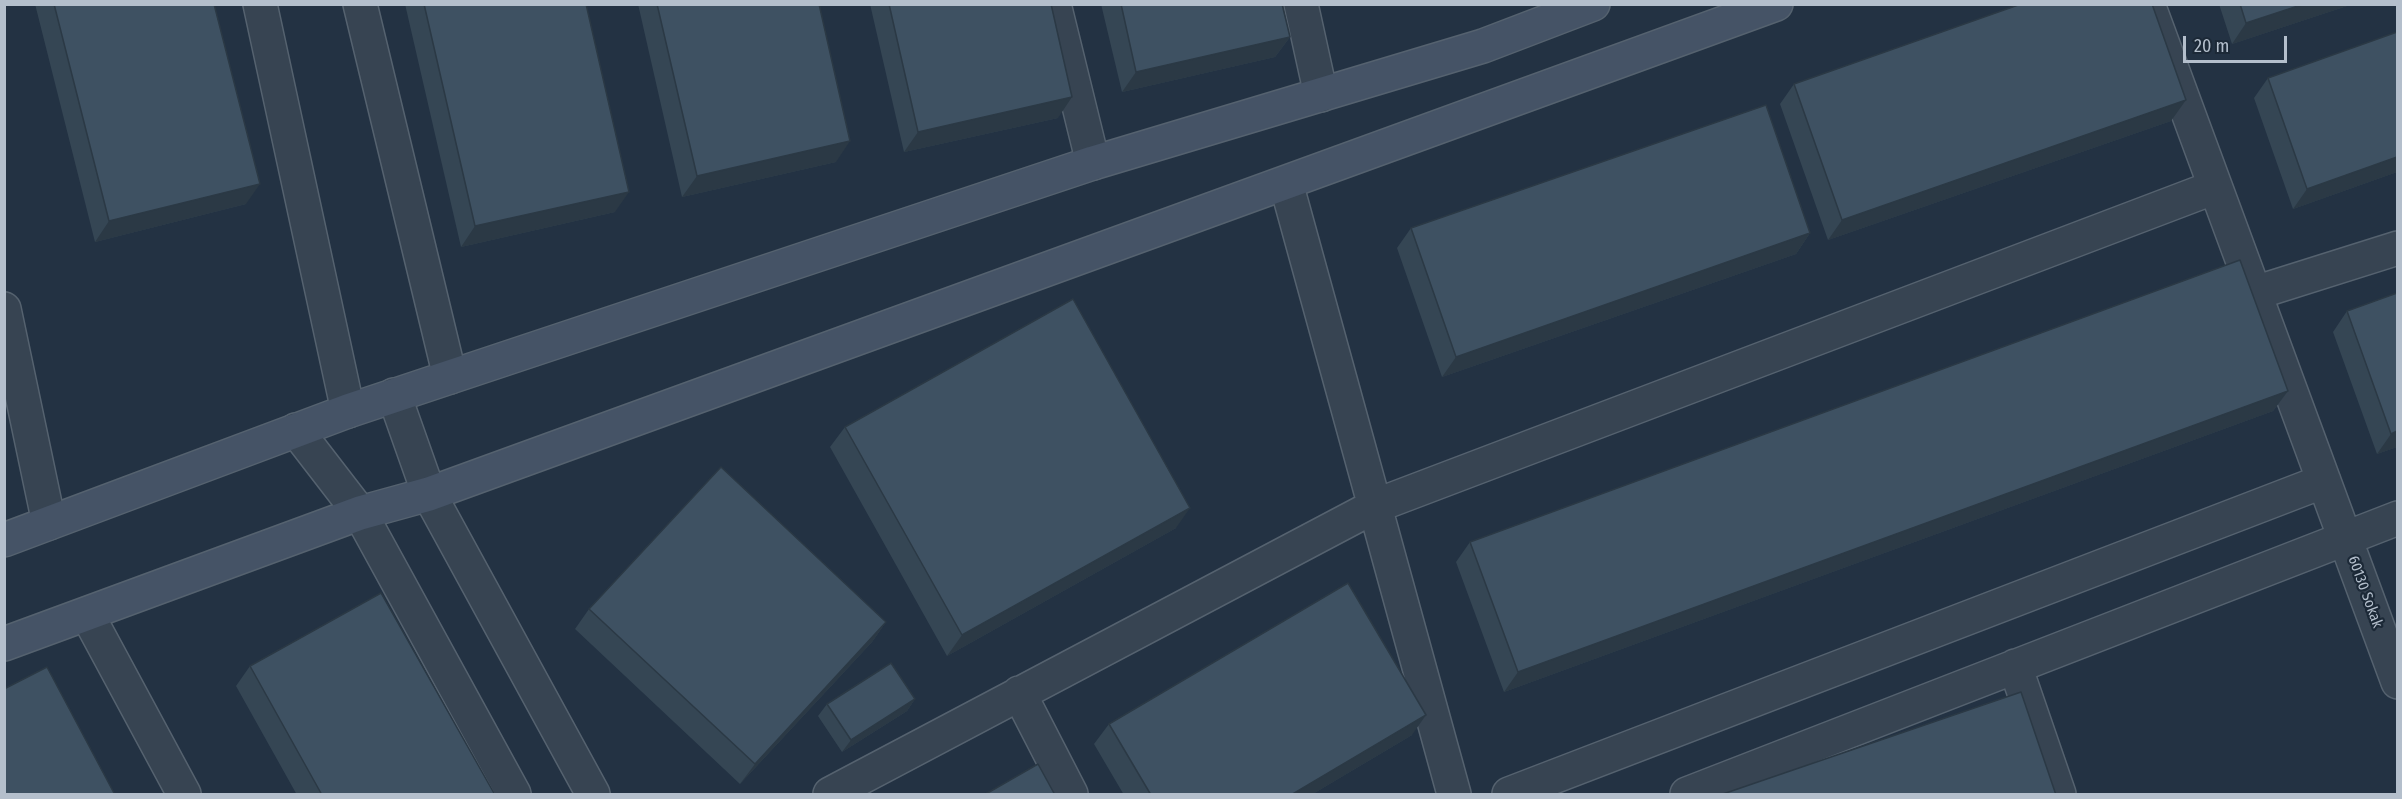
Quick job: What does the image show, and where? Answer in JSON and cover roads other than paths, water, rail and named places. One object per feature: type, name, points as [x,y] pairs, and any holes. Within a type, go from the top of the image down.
[{"type":"main road","points":[[4,540],[348,411],[1094,163],[1483,46],[1593,4]]},
{"type":"main road","points":[[4,644],[360,513],[429,494],[1776,4]]},
{"type":"street","points":[[260,4],[348,411]]},
{"type":"street","points":[[360,4],[450,377]]},
{"type":"street","points":[[1054,4],[1094,163]]},
{"type":"street","points":[[1301,4],[1321,95]]},
{"type":"street","name":"60130 Sokak","points":[[2148,4],[2397,682]]},
{"type":"street","points":[[1286,183],[1454,795]]},
{"type":"street","points":[[830,795],[1375,506],[2215,187]]},
{"type":"street","points":[[2255,293],[2397,248]]},
{"type":"street","points":[[4,309],[49,523]]},
{"type":"street","points":[[394,396],[429,494],[593,795]]},
{"type":"street","points":[[296,430],[360,513],[514,795]]},
{"type":"street","points":[[1509,795],[2325,481]]},
{"type":"street","points":[[1687,795],[2345,536],[2397,518]]},
{"type":"street","points":[[87,614],[184,795]]},
{"type":"street","points":[[2015,666],[2060,795]]},
{"type":"street","points":[[1019,693],[1071,795]]}]
